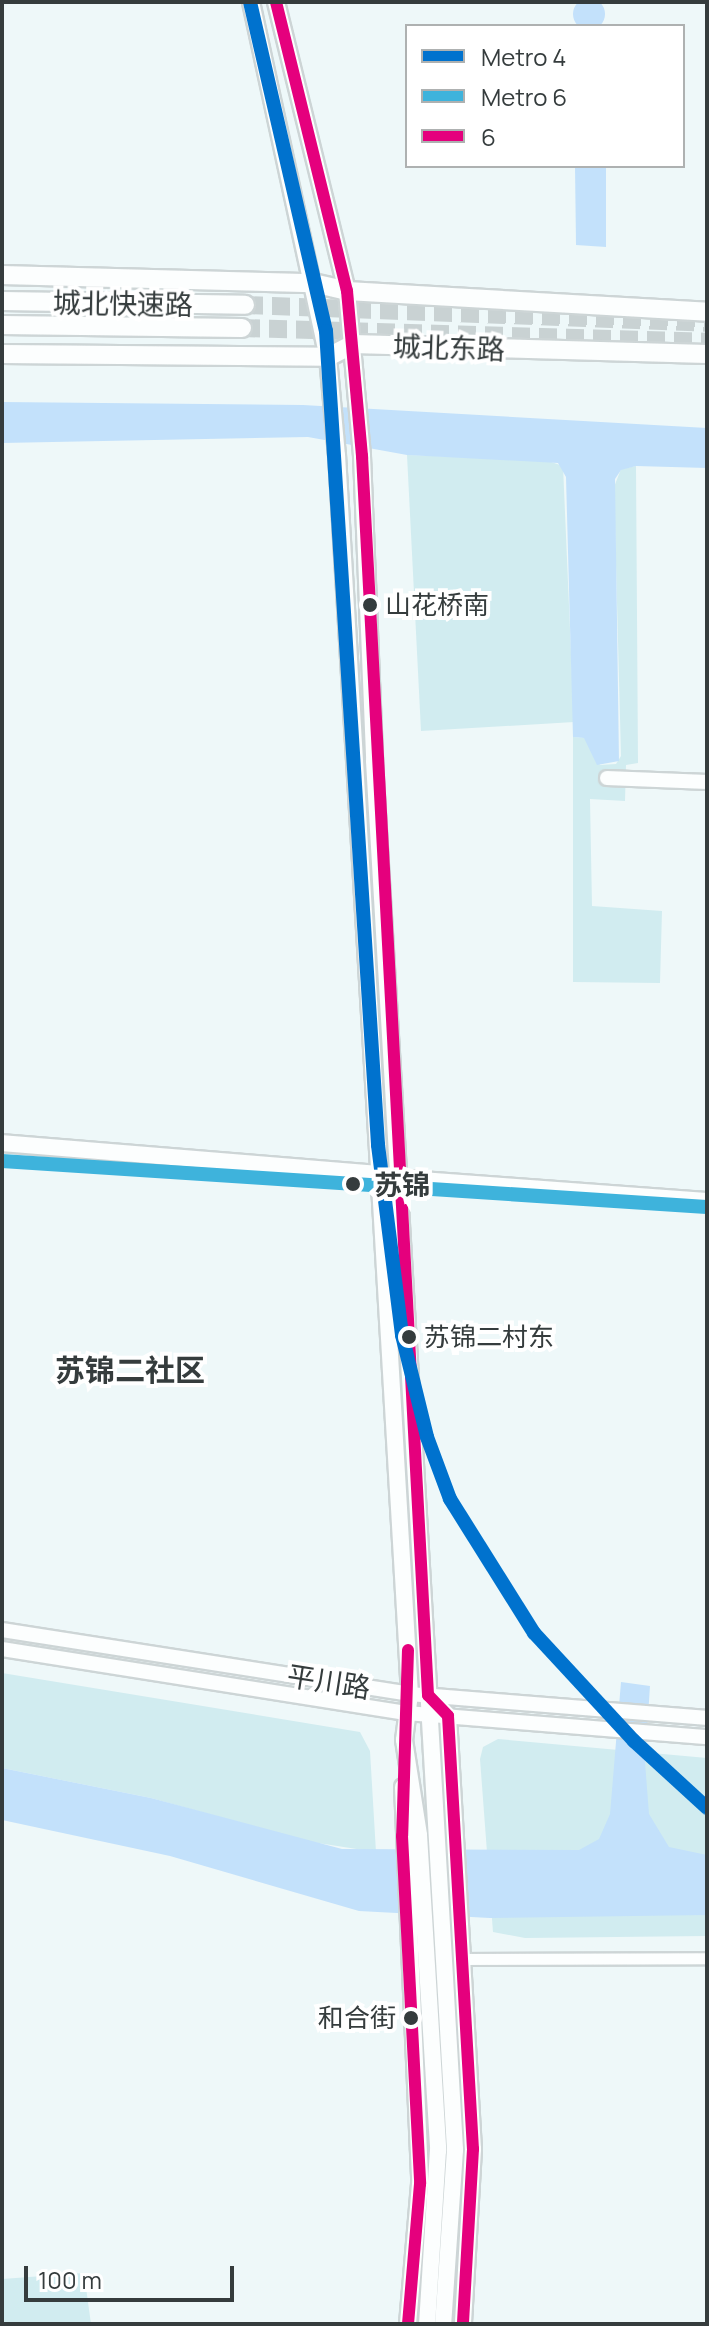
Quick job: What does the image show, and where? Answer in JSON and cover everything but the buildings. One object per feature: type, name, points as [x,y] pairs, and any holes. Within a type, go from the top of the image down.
[{"type":"main road","points":[[251,2],[328,357],[337,455],[410,1694],[404,1740],[432,1922],[455,2199],[443,2324]]},
{"type":"main road","points":[[276,2],[347,291],[353,344],[362,456],[428,1695],[440,1715],[455,1832],[474,2184],[463,2324]]},
{"type":"main road","name":"城北东路","points":[[2,275],[313,283],[347,291],[707,312]]},
{"type":"main road","name":"城北快速路","points":[[2,301],[245,305]]},
{"type":"main road","name":"城北快速路","points":[[2,325],[242,328]]},
{"type":"main road","name":"城北东路","points":[[2,354],[328,357],[353,344],[707,354]]},
{"type":"main road","points":[[2,1143],[380,1174]]},
{"type":"main road","points":[[408,2324],[420,2184],[406,1922],[440,1715]]},
{"type":"main road","points":[[427,2324],[439,2199],[438,2009]]},
{"type":"street","points":[[607,778],[707,782]]},
{"type":"street","points":[[380,1174],[707,1198]]},
{"type":"street","name":"平川路","points":[[2,1630],[410,1694],[707,1718]]},
{"type":"street","name":"平川路","points":[[2,1649],[407,1713],[707,1737]]},
{"type":"street","points":[[462,1959],[707,1958]]},
{"type":"shaded area","points":[[407,455],[545,460],[563,466],[574,722],[421,731]]},
{"type":"shaded area","points":[[636,466],[638,763],[626,765],[625,801],[590,799],[592,906],[662,911],[660,983],[573,982],[573,737],[585,738],[600,765],[616,764],[621,756],[614,487],[621,469]]},
{"type":"shaded area","points":[[2,1673],[360,1732],[370,1751],[376,1852],[305,1841],[151,1798],[2,1768]]},
{"type":"shaded area","points":[[498,1739],[707,1758],[707,1936],[525,1938],[493,1932],[480,1759],[483,1747]]},
{"type":"shaded area","points":[[84,2273],[91,2324],[2,2324],[2,2279]]},
{"type":"water","points":[[583,-1],[595,-1],[604,8],[601,24],[577,24],[574,20],[574,8]]},
{"type":"water","points":[[575,168],[606,168],[606,247],[576,245]]},
{"type":"water","points":[[2,402],[303,405],[707,428],[707,468],[636,466],[621,470],[615,479],[619,761],[597,765],[584,738],[573,737],[566,477],[558,463],[407,455],[308,437],[2,443]]},
{"type":"water","points":[[621,1682],[650,1686],[645,1762],[649,1814],[669,1847],[707,1855],[707,1915],[490,1918],[359,1911],[170,1856],[2,1820],[2,1768],[151,1798],[342,1849],[579,1850],[599,1839],[610,1814]]},
{"type":"tunnel","points":[[245,305],[707,323]]},
{"type":"tunnel","points":[[242,328],[707,342]]},
{"type":"metro line","name":"4","points":[[250,2],[326,331],[378,1145],[402,1335],[427,1437],[450,1499],[534,1633],[634,1741],[707,1808]]},
{"type":"metro line","name":"6","points":[[2,1161],[707,1207]]},
{"type":"transit line","name":"6","points":[[276,2],[347,291],[362,456],[428,1695],[448,1716],[473,2149],[463,2324]]},
{"type":"transit line","name":"6","points":[[408,1650],[402,1836],[420,2184],[408,2324]]},
{"type":"place","name":"山花桥南","points":[[370,605]]},
{"type":"place","name":"苏锦","points":[[353,1184]]},
{"type":"place","name":"苏锦二村东","points":[[409,1337]]},
{"type":"place","name":"和合街","points":[[411,2018]]},
{"type":"district","name":"苏锦二社区","points":[[130,1370]]}]
